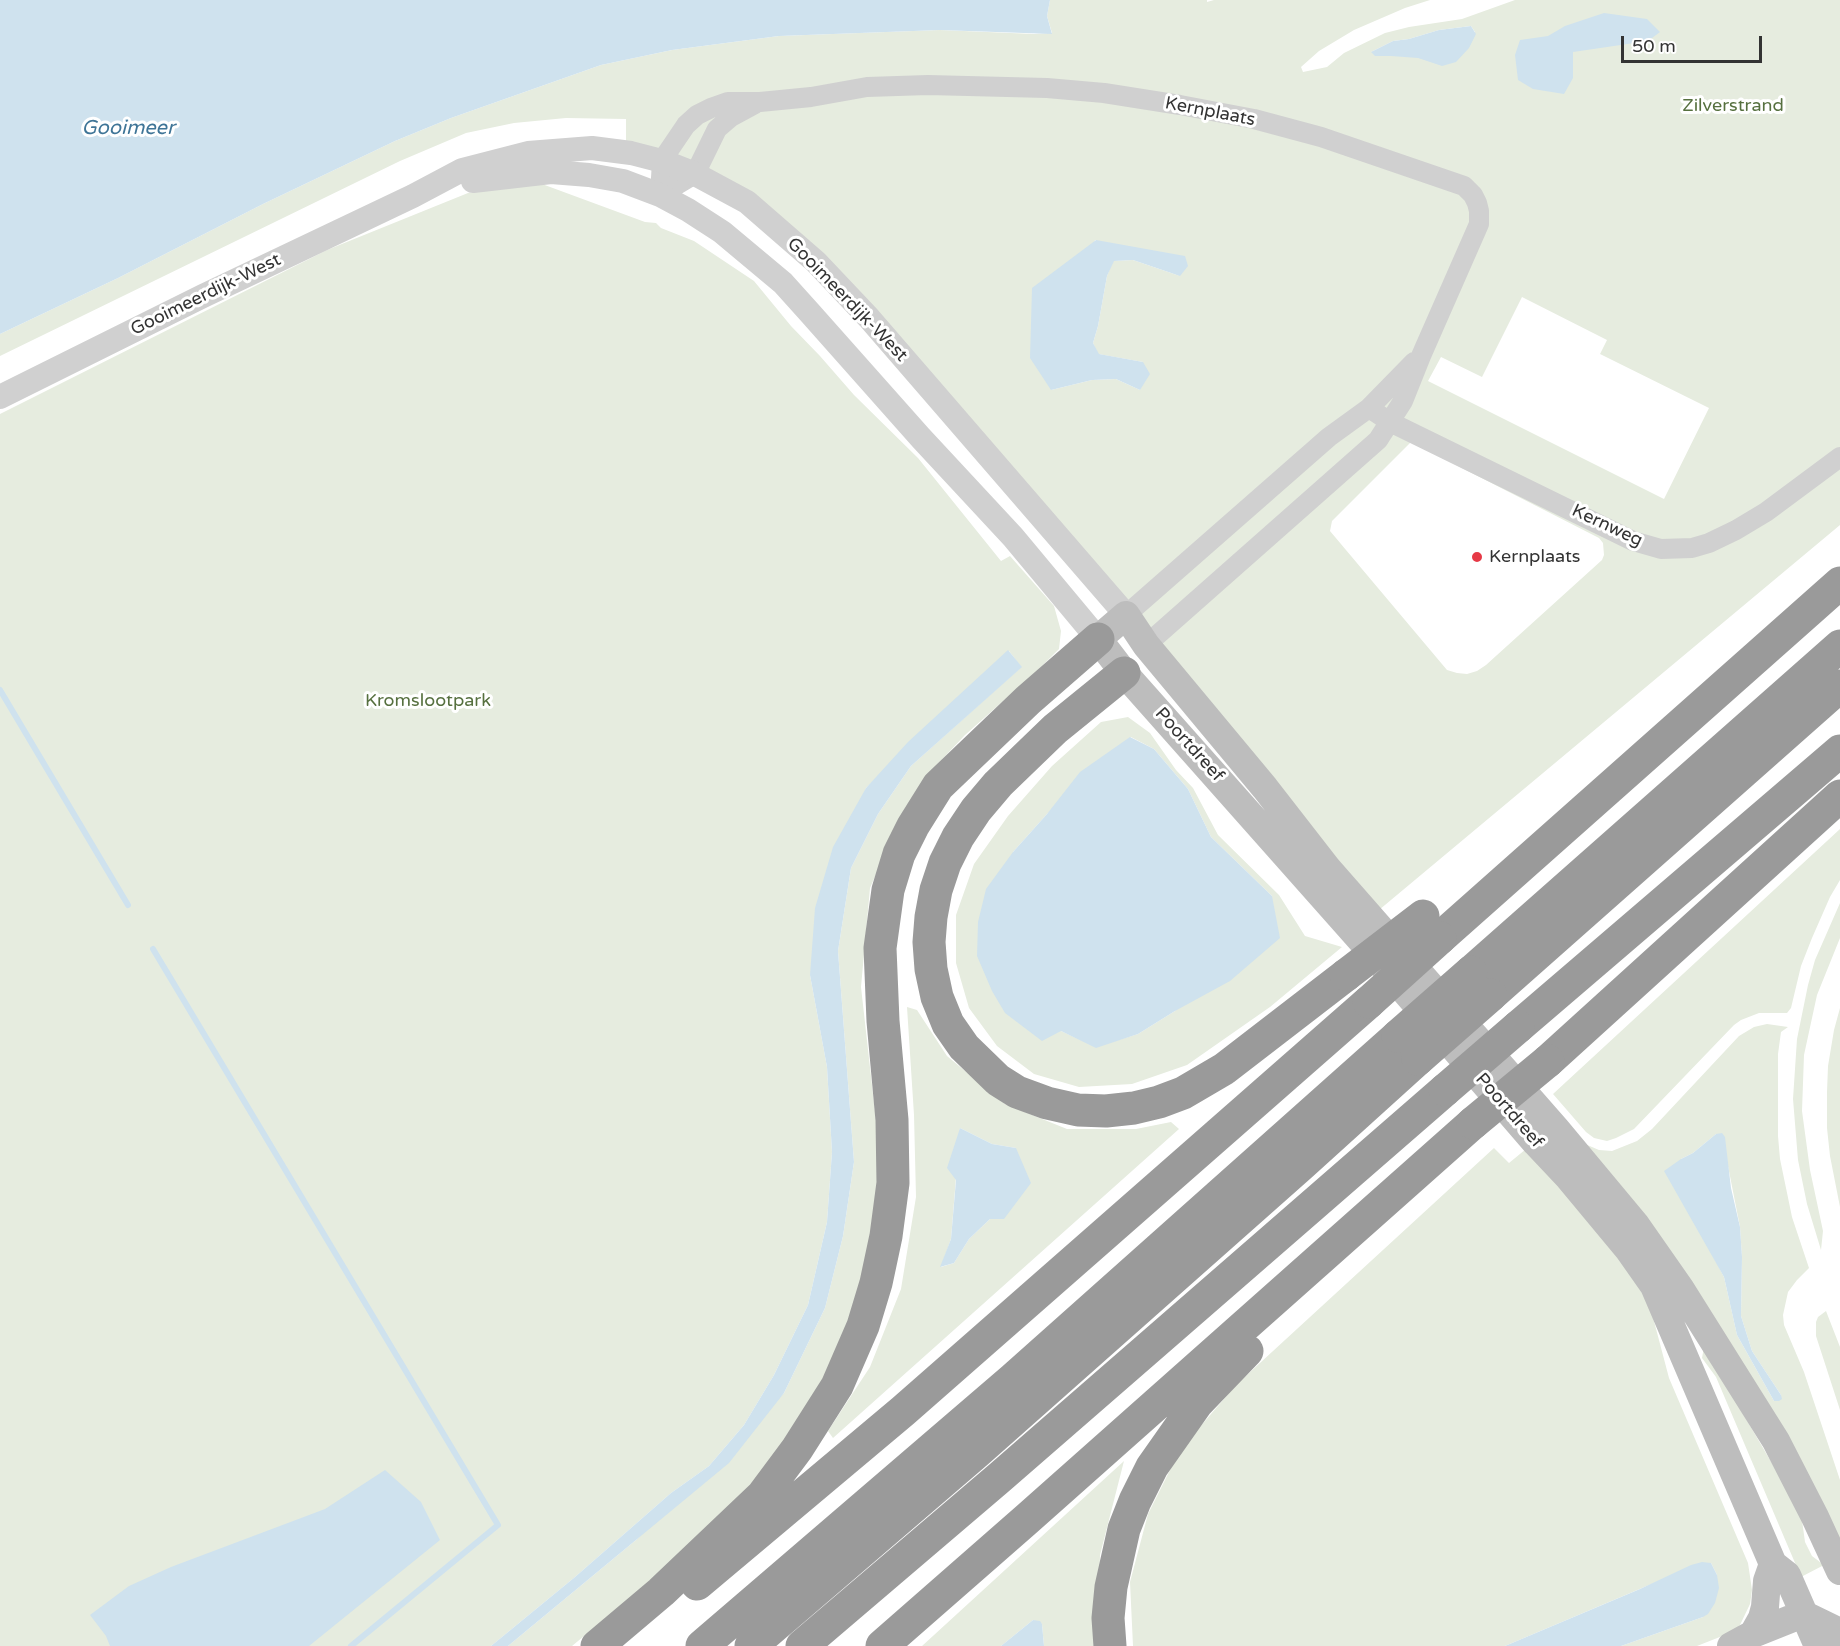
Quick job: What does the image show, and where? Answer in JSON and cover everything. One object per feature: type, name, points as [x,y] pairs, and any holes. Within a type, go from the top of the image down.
[{"type":"highway","points":[[1124,673],[1055,729],[1006,775],[976,810],[958,837],[945,863],[936,890],[931,917],[930,969],[937,997],[948,1024],[964,1047],[998,1080],[1017,1092],[1047,1104],[1078,1110],[1106,1111],[1134,1108],[1183,1093],[1224,1069],[1346,975],[1491,892],[1840,584]]},
{"type":"highway","points":[[597,1646],[661,1592],[762,1496],[797,1449],[837,1386],[863,1326],[876,1283],[886,1236],[893,1183],[892,1120],[880,948],[888,890],[899,854],[938,786],[1028,700],[1098,639]]},
{"type":"highway","points":[[702,1646],[1013,1379],[1408,1048],[1481,983],[1840,646]]},
{"type":"highway","points":[[1481,983],[1840,686]]},
{"type":"highway","points":[[802,1646],[1840,750]]},
{"type":"highway","points":[[1110,1646],[1107,1618],[1111,1587],[1124,1529],[1152,1467],[1197,1403],[1257,1341],[1548,1061],[1840,796]]},
{"type":"highway","points":[[622,1646],[903,1411],[1369,1002],[1431,927]]},
{"type":"highway","points":[[751,1646],[977,1452],[1301,1165],[1408,1048]]},
{"type":"highway","points":[[882,1646],[1479,1129]]},
{"type":"main road","name":"Kernplaats","points":[[1098,639],[1126,615]]},
{"type":"main road","name":"Poortdreef","points":[[1126,615],[1146,645],[1265,788],[1328,869],[1556,1129],[1636,1225],[1680,1288],[1776,1441],[1840,1571]]},
{"type":"main road","name":"Poortdreef","points":[[1098,639],[1124,673],[1345,922],[1569,1178],[1628,1249],[1654,1286],[1773,1564],[1787,1575],[1803,1614],[1831,1636]]},
{"type":"main road","name":"Kernplaats","points":[[1124,673],[1146,645]]},
{"type":"main road","points":[[1742,1640],[1762,1618],[1767,1581],[1773,1564]]},
{"type":"main road","points":[[1742,1640],[1803,1614]]},
{"type":"street","name":"Kernplaats","points":[[660,195],[662,161],[681,130],[697,115],[711,108],[728,102],[760,102],[811,97],[867,87],[928,85],[1104,93],[1180,105],[1254,119],[1321,137],[1464,186],[1473,195],[1479,211],[1479,224],[1403,401],[1378,440],[1146,645]]},
{"type":"street","name":"Kernplaats","points":[[695,174],[717,129],[731,117],[760,102]]},
{"type":"street","name":"Gooimeerdijk-West","points":[[0,397],[462,170],[528,153],[592,148],[631,153],[662,161],[695,174],[747,202],[816,262],[876,327],[1126,615]]},
{"type":"street","name":"Gooimeerdijk-West","points":[[413,196],[483,178],[551,172],[623,181],[660,195],[688,210],[722,232],[783,283],[1013,537],[1098,639]]},
{"type":"street","points":[[660,195],[695,174]]},
{"type":"street","name":"Kernplaats","points":[[1126,615],[1329,437],[1369,408],[1421,356]]},
{"type":"street","name":"Kernweg","points":[[1369,408],[1390,422],[1633,541],[1661,549],[1692,548],[1718,538],[1766,512],[1840,457]]},
{"type":"green space","name":"Zilverstrand","points":[[1050,0],[1207,0],[1207,2],[1214,0],[1430,0],[1354,30],[1319,51],[1301,67],[1303,72],[1327,67],[1344,53],[1385,33],[1462,19],[1515,0],[1840,0],[1840,525],[1379,910],[781,222],[626,145],[626,119],[566,118],[514,123],[466,133],[400,161],[0,356],[0,334],[118,278],[263,204],[395,141],[451,118],[601,65],[672,50],[779,36],[940,30],[1052,33],[1047,16]],"holes":[[[1471,26],[1475,32],[1371,52],[1393,41],[1439,30]],[[1095,240],[1180,276],[1133,260],[1113,261],[1107,276],[1093,343],[1098,354],[1143,362],[1140,390],[1116,379],[1092,380],[1051,390]],[[1522,297],[1607,340],[1600,354],[1709,408],[1664,499],[1428,381],[1441,357],[1482,377]],[[1411,442],[1599,538],[1603,543],[1604,555],[1602,560],[1486,665],[1467,674],[1457,673],[1447,670],[1330,531],[1332,521]]]},
{"type":"green space","name":"Kromslootpark","points":[[542,184],[645,222],[656,223],[661,228],[694,241],[754,281],[791,326],[854,395],[918,458],[1001,561],[1010,556],[1054,606],[1061,631],[1059,649],[965,735],[933,769],[905,808],[870,888],[861,987],[877,1130],[878,1221],[857,1310],[813,1403],[749,1489],[676,1560],[572,1646],[508,1646],[636,1540],[784,1393],[825,1308],[843,1236],[854,1162],[838,951],[851,868],[878,814],[911,766],[1021,667],[1009,651],[866,788],[810,975],[827,1067],[832,1152],[827,1222],[808,1305],[774,1375],[744,1425],[709,1466],[671,1493],[575,1577],[491,1646],[0,1646],[0,414],[327,250],[468,193]]},
{"type":"green space","points":[[1128,717],[1150,733],[1176,770],[1193,788],[1218,835],[1279,895],[1305,936],[1342,947],[1270,1007],[1187,1065],[1132,1084],[1079,1087],[1034,1074],[997,1046],[969,1008],[956,963],[956,915],[974,864],[1008,816],[1052,766],[1101,722]],"holes":[[[1131,737],[1154,749],[1188,789],[1211,837],[1272,896],[1175,1011],[1138,1034],[1096,1047],[1061,1031],[1013,852],[1047,814]]]},
{"type":"green space","points":[[1840,829],[1840,880],[1812,938],[1801,966],[1791,1008],[1787,1013],[1759,1013],[1734,1025],[1634,1129],[1607,1141],[1594,1138],[1586,1132],[1553,1094]]},
{"type":"green space","points":[[1840,903],[1840,938],[1817,995],[1804,1055],[1802,1111],[1810,1170],[1823,1231],[1821,1250],[1807,1204],[1798,1160],[1793,1099],[1797,1039],[1808,985],[1815,960]]},
{"type":"green space","points":[[907,1007],[917,1010],[947,1056],[1005,1104],[1067,1129],[1136,1129],[1171,1122],[1179,1129],[833,1438],[828,1431],[870,1367],[901,1289],[916,1197],[914,1115]],"holes":[[[960,1128],[992,1144],[1016,1148],[990,1219],[969,1239],[954,1263],[941,1267],[951,1239]]]},
{"type":"green space","points":[[1840,1008],[1840,1207],[1830,1156],[1827,1092],[1828,1066]]},
{"type":"green space","points":[[1767,1024],[1788,1027],[1781,1032],[1778,1054],[1780,1159],[1792,1217],[1809,1268],[1788,1292],[1783,1315],[1784,1325],[1804,1372],[1840,1480],[1840,1542],[1585,1144],[1599,1150],[1612,1151],[1637,1141],[1652,1129],[1739,1036],[1754,1027]],"holes":[[[1716,1134],[1728,1166],[1740,1227],[1741,1316],[1752,1351],[1781,1395],[1774,1401],[1737,1335],[1724,1277],[1711,1252],[1681,1159],[1693,1153]]]},
{"type":"green space","points":[[1494,1148],[1509,1163],[1526,1149],[1583,1210],[1644,1291],[1669,1378],[1748,1563],[1752,1590],[1750,1604],[1740,1625],[1735,1631],[1697,1646],[1621,1646],[1703,1617],[1717,1575],[1711,1563],[1661,1580],[1505,1646],[1133,1646],[1130,1582],[1148,1514],[1180,1450],[1236,1385]]},
{"type":"green space","points":[[1826,1311],[1840,1347],[1840,1410],[1816,1336],[1818,1317]]},
{"type":"green space","points":[[1704,1347],[1801,1513],[1805,1542],[1812,1556],[1824,1565],[1801,1577],[1716,1377],[1702,1358]]},
{"type":"green space","points":[[1124,1461],[1100,1555],[1097,1646],[1044,1646],[1042,1624],[1033,1620],[1001,1646],[922,1646]]},
{"type":"water","name":"Gooimeer","points":[[0,0],[1050,0],[1047,16],[1052,34],[940,30],[779,36],[672,50],[601,65],[451,118],[395,141],[0,334]]},
{"type":"water","points":[[1604,13],[1647,19],[1660,32],[1648,41],[1573,52],[1573,78],[1564,94],[1533,89],[1518,80],[1515,55],[1520,40],[1548,36],[1565,26]]},
{"type":"water","points":[[1471,26],[1476,34],[1469,48],[1456,62],[1442,66],[1418,58],[1375,56],[1371,52],[1393,41],[1439,30]]},
{"type":"water","points":[[1096,240],[1185,256],[1188,266],[1180,276],[1133,260],[1114,261],[1107,276],[1093,343],[1099,354],[1143,362],[1150,374],[1140,390],[1116,379],[1092,380],[1051,390],[1030,358],[1032,288]]},
{"type":"water","points":[[1008,650],[1022,667],[911,766],[878,814],[851,868],[838,951],[854,1162],[843,1236],[825,1308],[784,1393],[729,1463],[508,1646],[491,1646],[575,1577],[671,1493],[709,1466],[744,1425],[774,1375],[808,1305],[827,1222],[832,1152],[827,1067],[810,975],[815,908],[833,847],[866,788],[908,742]]},
{"type":"water","points":[[1130,737],[1154,749],[1188,789],[1211,837],[1272,896],[1280,938],[1230,981],[1138,1034],[1096,1048],[1061,1031],[1042,1041],[1005,1013],[992,991],[977,956],[978,922],[986,889],[1013,852],[1080,772]]},
{"type":"water","points":[[960,1128],[992,1144],[1016,1148],[1031,1183],[1004,1219],[990,1219],[969,1239],[954,1263],[940,1267],[951,1239],[956,1180],[947,1168]]},
{"type":"water","points":[[1722,1133],[1725,1137],[1731,1188],[1740,1227],[1741,1316],[1752,1351],[1781,1395],[1782,1399],[1779,1401],[1774,1401],[1737,1335],[1724,1277],[1664,1171],[1693,1153],[1716,1134]]},
{"type":"water","points":[[385,1470],[421,1502],[440,1540],[309,1646],[110,1646],[106,1636],[90,1615],[129,1586],[171,1567],[325,1509]]},
{"type":"water","points":[[1702,1562],[1711,1563],[1717,1575],[1719,1588],[1715,1603],[1708,1614],[1703,1617],[1621,1646],[1505,1646],[1691,1565]]},
{"type":"water","points":[[1033,1620],[1040,1621],[1042,1624],[1044,1646],[1001,1646]]},
{"type":"waterway","points":[[0,690],[128,905]]},
{"type":"waterway","points":[[153,949],[498,1525],[351,1646]]},
{"type":"place","name":"Kernplaats","points":[[1477,557]]}]
